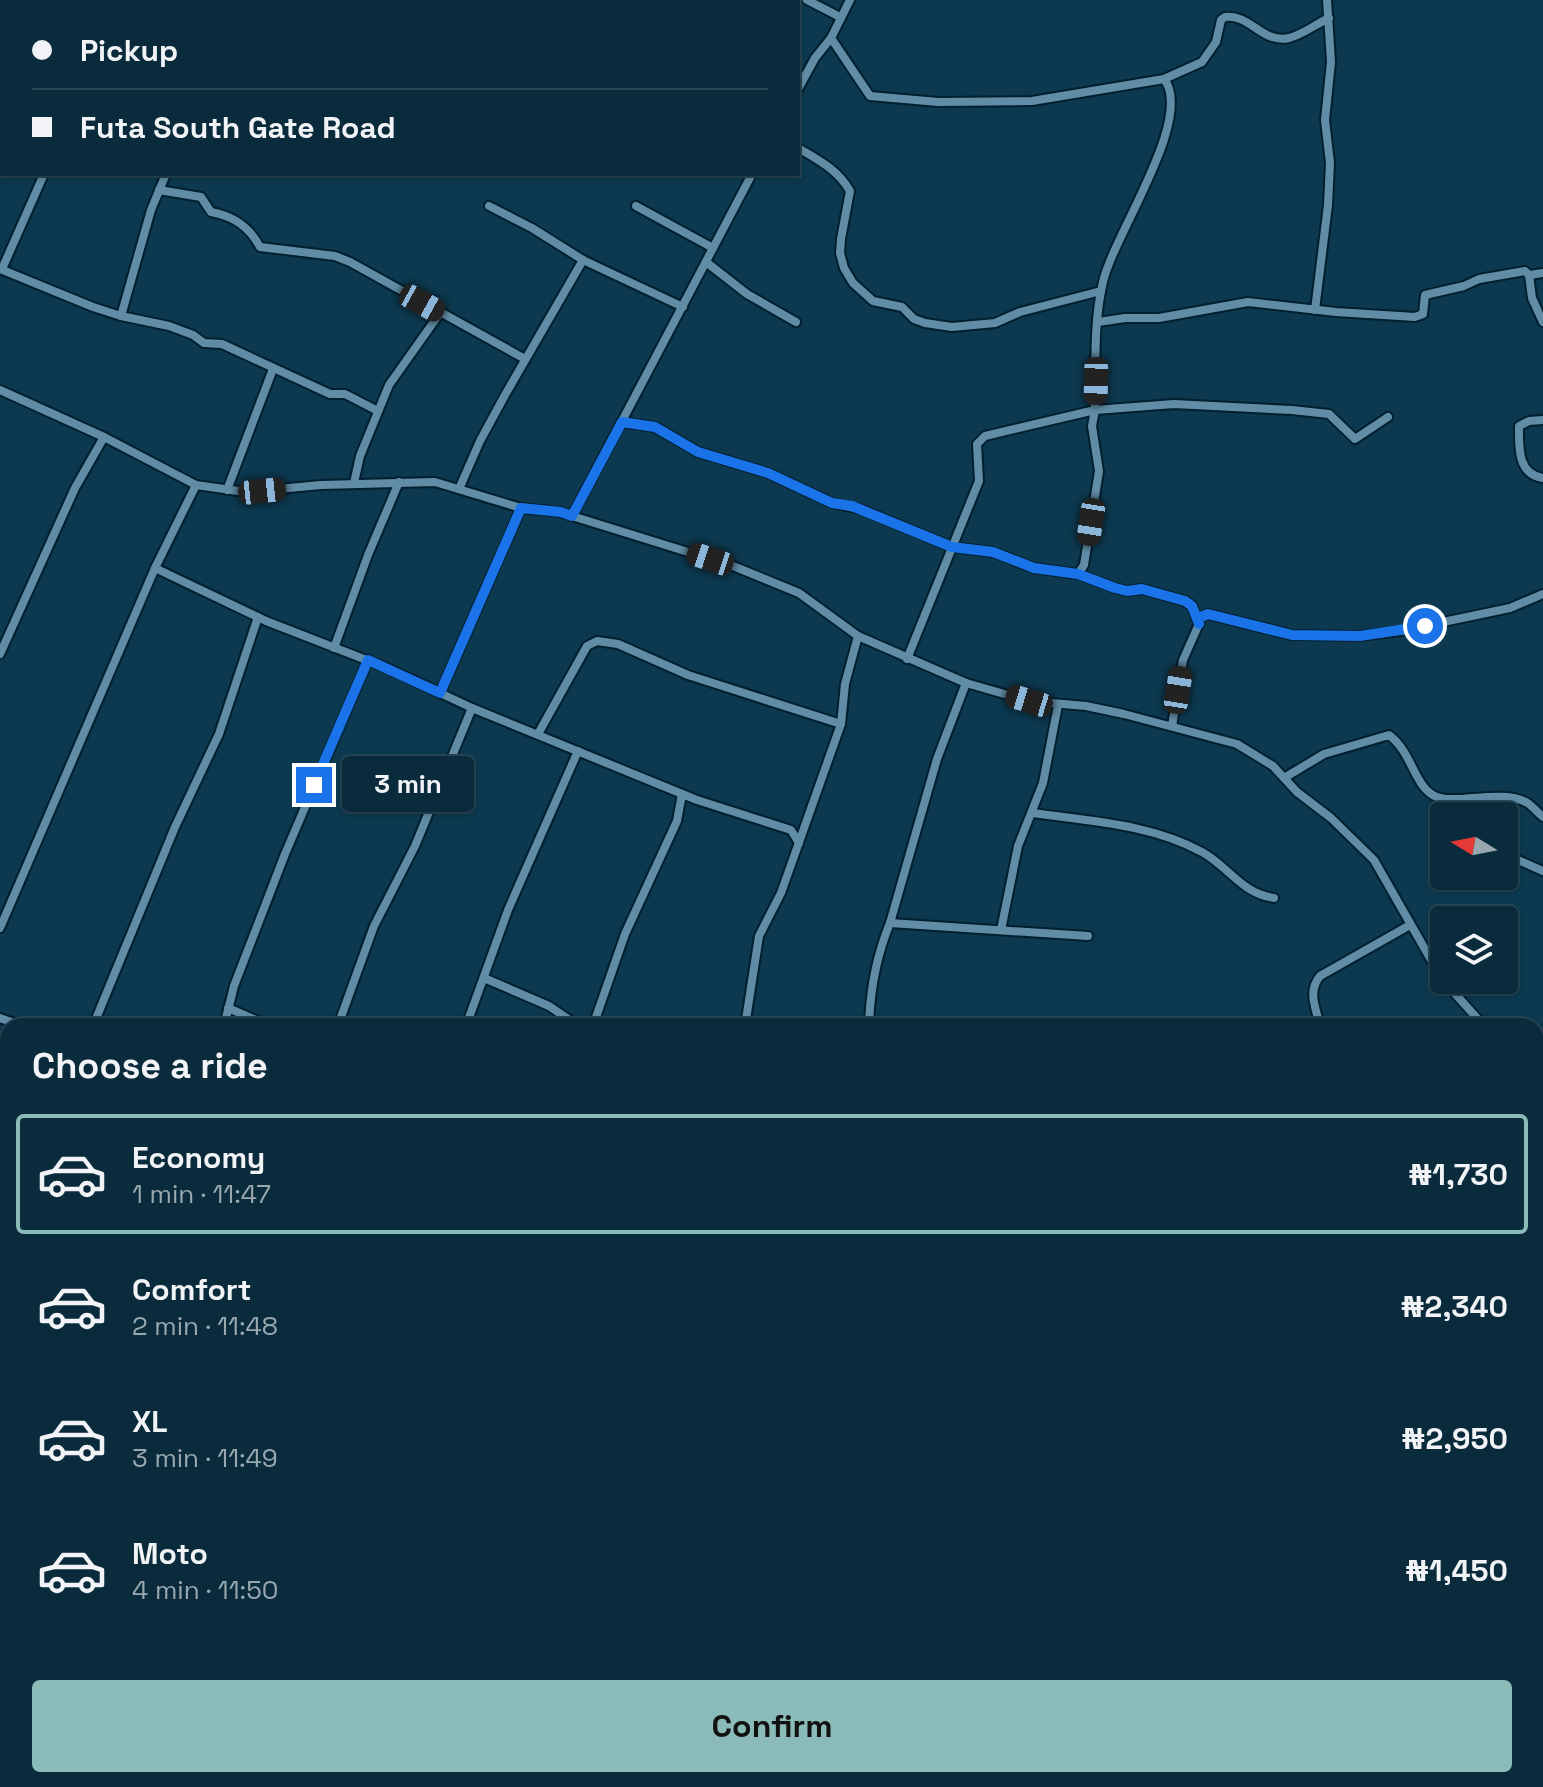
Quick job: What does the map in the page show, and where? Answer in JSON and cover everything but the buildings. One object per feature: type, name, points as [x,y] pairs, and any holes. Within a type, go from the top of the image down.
[{"type":"street","points":[[807,0],[840,17]]},
{"type":"street","points":[[800,85],[815,58],[831,38],[850,0]]},
{"type":"street","points":[[1315,310],[1330,163],[1325,120],[1331,72],[1327,0]]},
{"type":"street","points":[[831,38],[865,93],[877,98],[938,102],[1032,101],[1164,79],[1202,62],[1216,42],[1221,20],[1225,17],[1240,18],[1262,35],[1277,40],[1292,38],[1329,18]]},
{"type":"street","points":[[1078,574],[1084,565],[1099,471],[1092,426],[1101,291],[1111,257],[1161,152],[1172,96],[1171,87],[1164,79]]},
{"type":"street","points":[[800,149],[825,164],[845,182],[850,191],[841,239],[842,260],[853,283],[873,301],[902,307],[914,319],[925,323],[952,327],[995,323],[1020,312],[1101,291]]},
{"type":"street","points":[[43,176],[1,269],[121,316],[169,326],[204,343],[219,343],[330,394],[345,394],[378,411]]},
{"type":"street","points":[[121,316],[165,176]]},
{"type":"street","points":[[572,516],[751,176]]},
{"type":"street","points":[[159,190],[201,197],[211,212],[233,218],[250,232],[260,247],[335,256],[350,262],[525,359]]},
{"type":"street","points":[[489,206],[583,260],[683,307]]},
{"type":"street","points":[[636,206],[713,248]]},
{"type":"street","points":[[459,489],[480,441],[583,260]]},
{"type":"street","points":[[706,262],[747,294],[796,322]]},
{"type":"street","points":[[1098,322],[1159,318],[1248,302],[1403,318],[1420,317],[1425,295],[1464,286],[1479,279],[1525,271],[1529,275],[1532,298],[1543,322]]},
{"type":"street","points":[[1529,275],[1543,273]]},
{"type":"street","points":[[354,483],[360,456],[398,371],[440,313]]},
{"type":"street","points":[[227,490],[273,369]]},
{"type":"street","points":[[0,390],[104,437],[196,485],[262,491],[354,483],[435,482],[521,508],[561,512],[733,566],[799,593],[858,636],[966,683],[1029,701],[1086,706],[1237,744],[1263,759],[1374,860],[1442,979],[1477,1018]]},
{"type":"street","points":[[907,659],[979,481],[979,440],[1015,427],[1095,410],[1174,404],[1329,414],[1355,439],[1388,417]]},
{"type":"street","points":[[1543,420],[1529,421],[1519,426],[1522,464],[1533,476],[1543,478]]},
{"type":"street","points":[[622,422],[655,427],[698,452],[768,473],[832,503],[852,506],[952,547],[993,552],[1034,568],[1078,574],[1115,588],[1127,591],[1142,589],[1185,601],[1192,606],[1199,624]]},
{"type":"street","points":[[0,654],[75,488],[104,437]]},
{"type":"street","points":[[334,648],[399,482]]},
{"type":"street","points":[[0,928],[3,913],[155,568],[196,485]]},
{"type":"street","points":[[440,693],[521,508]]},
{"type":"street","points":[[155,568],[258,617],[368,660],[472,708],[682,794],[791,830],[799,843]]},
{"type":"street","points":[[1172,726],[1183,660],[1199,624],[1198,618],[1208,614],[1292,635],[1360,636],[1400,631],[1510,608],[1543,594]]},
{"type":"street","points":[[96,1018],[175,827],[219,734],[258,617]]},
{"type":"street","points":[[746,1018],[759,936],[781,893],[841,724],[845,684],[858,636]]},
{"type":"street","points":[[538,734],[587,646],[597,641],[618,644],[688,675],[841,724]]},
{"type":"street","points":[[226,1018],[285,854],[368,660]]},
{"type":"street","points":[[870,1018],[880,948],[937,759],[966,683]]},
{"type":"street","points":[[1001,930],[1018,846],[1043,783],[1058,705]]},
{"type":"street","points":[[343,1018],[374,926],[415,846],[472,708]]},
{"type":"street","points":[[1284,778],[1324,754],[1389,735],[1407,753],[1420,783],[1429,793],[1450,799],[1519,800],[1543,817]]},
{"type":"street","points":[[469,1018],[508,910],[578,751]]},
{"type":"street","points":[[596,1018],[625,934],[677,821],[682,794]]},
{"type":"street","points":[[1033,813],[1125,827],[1167,837],[1204,853],[1256,894],[1274,898]]},
{"type":"street","points":[[791,830],[806,821]]},
{"type":"street","points":[[1518,860],[1543,871]]},
{"type":"street","points":[[890,923],[1088,936]]},
{"type":"street","points":[[1318,1018],[1312,994],[1320,976],[1410,925]]},
{"type":"street","points":[[484,978],[549,1006],[567,1018]]},
{"type":"street","points":[[228,1008],[251,1018]]},
{"type":"route","points":[[314,785],[368,660],[440,693],[521,508],[572,516],[622,422],[655,427],[698,452],[768,473],[832,503],[852,506],[952,547],[993,552],[1034,568],[1078,574],[1115,588],[1127,591],[1142,589],[1185,601],[1192,606],[1199,624],[1198,618],[1208,614],[1292,635],[1360,636],[1425,626]]}]
